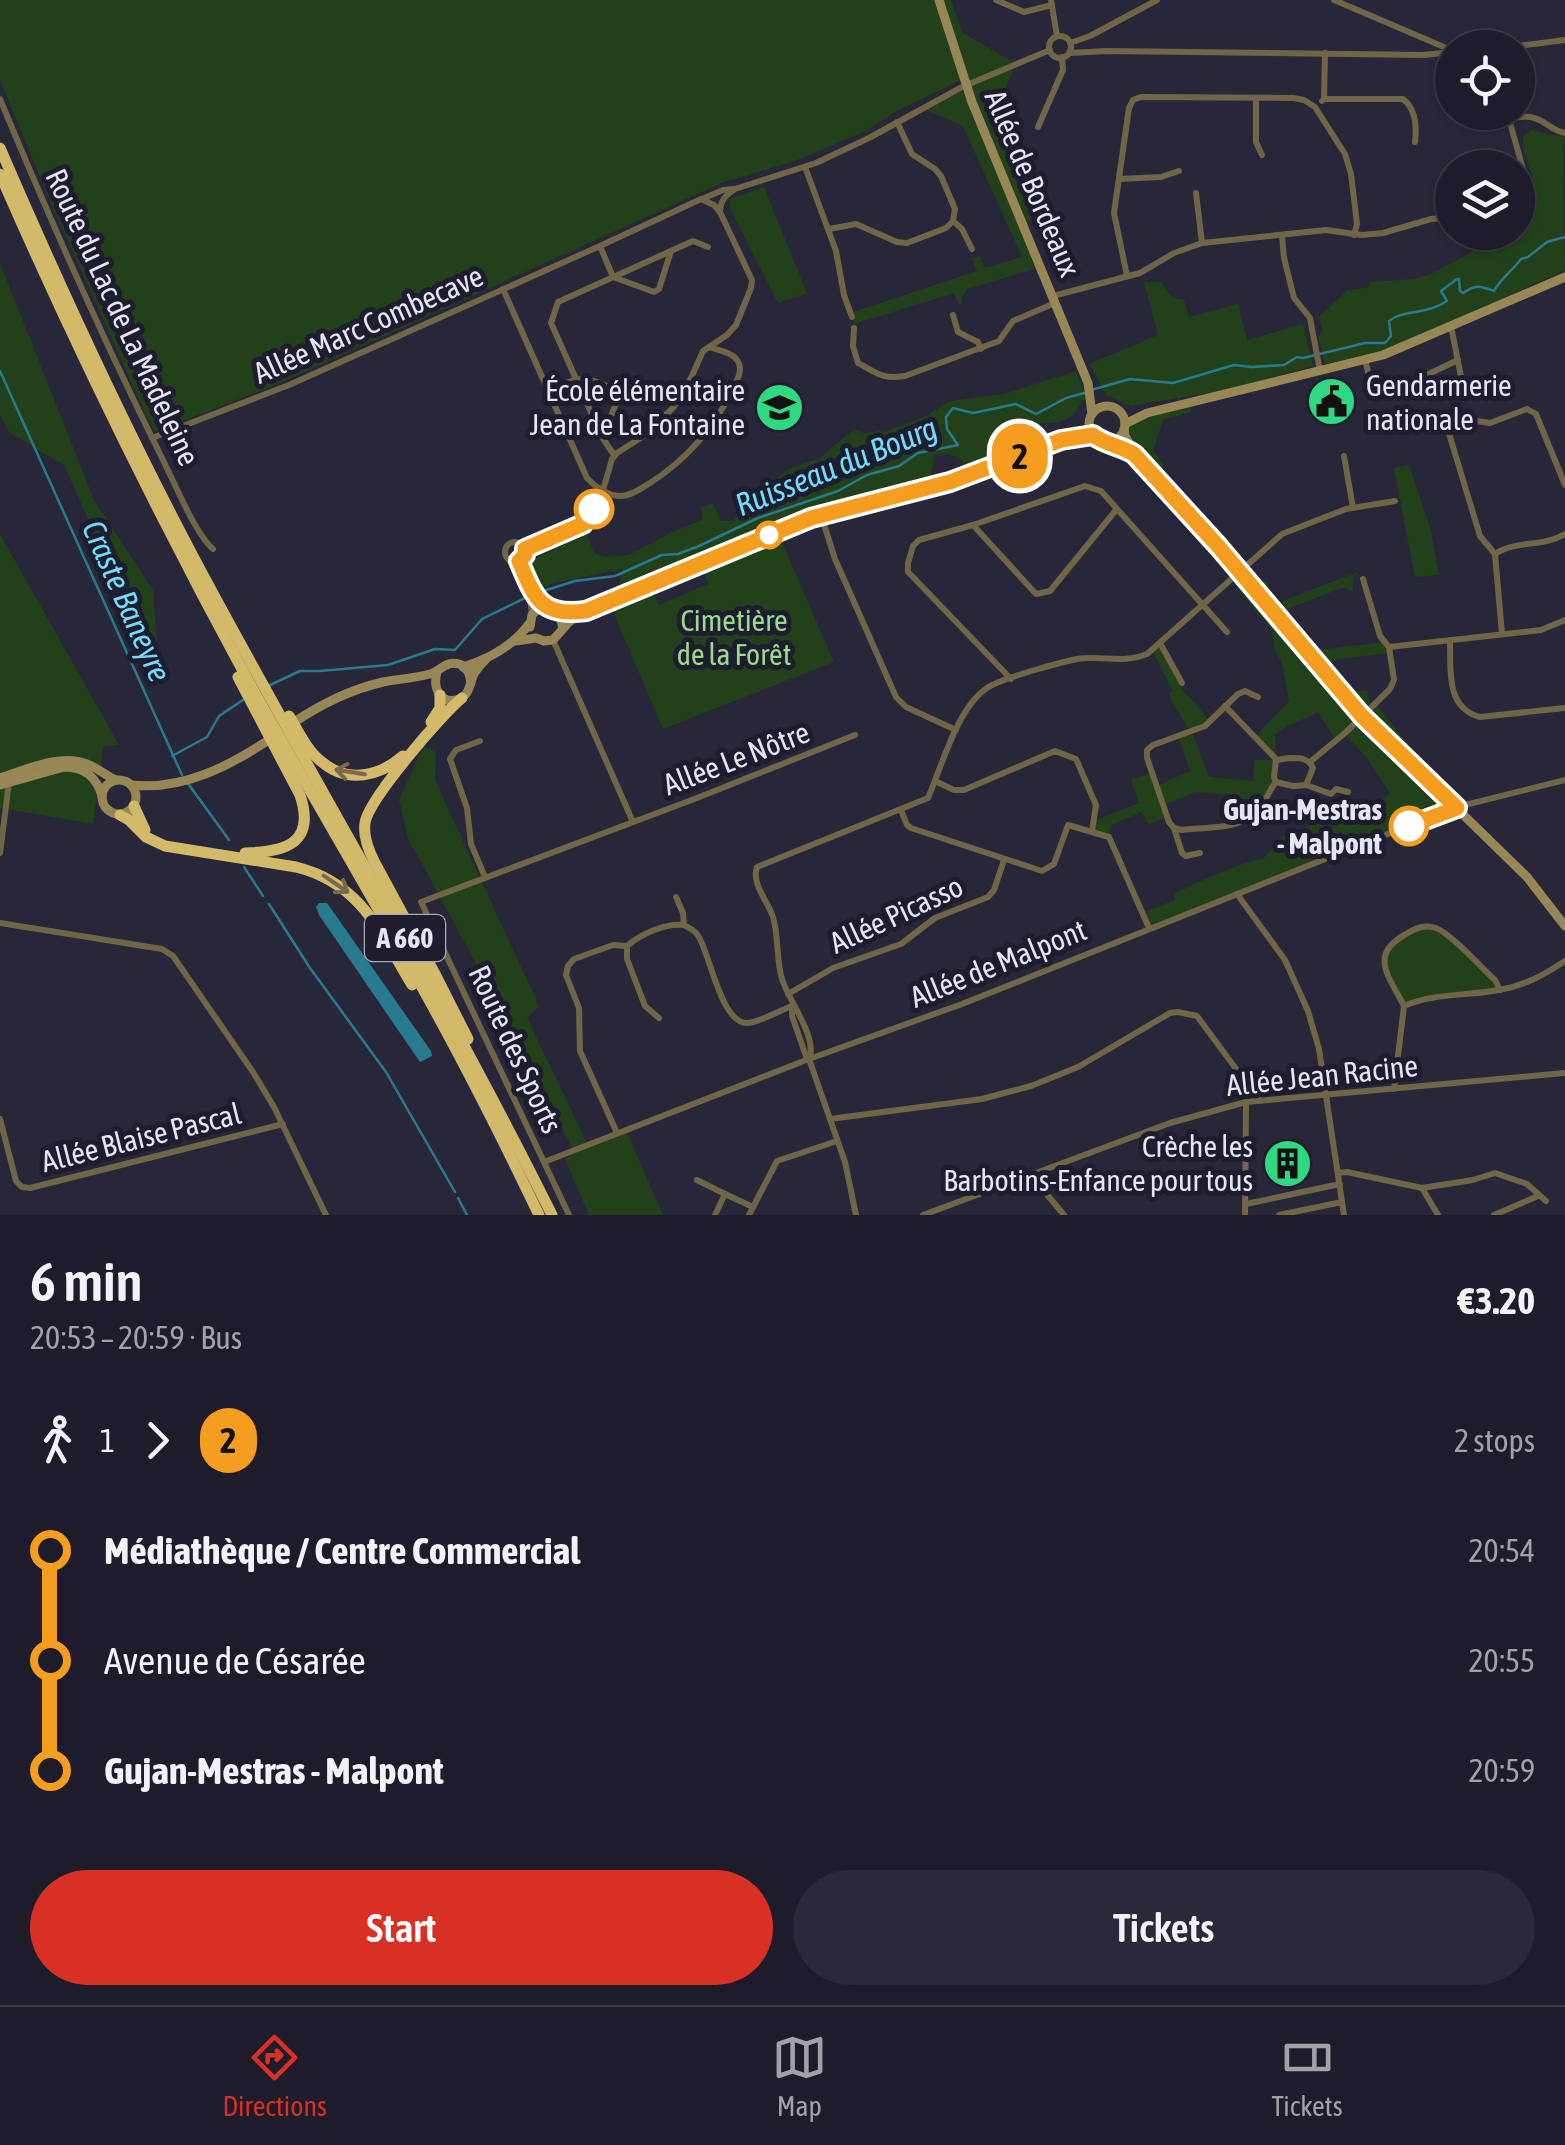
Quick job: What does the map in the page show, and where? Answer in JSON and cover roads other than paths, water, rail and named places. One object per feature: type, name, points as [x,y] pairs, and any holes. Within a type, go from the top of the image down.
[{"type":"highway","points":[[0,148],[93,358],[220,607],[236,626],[256,684]]},
{"type":"highway","points":[[0,174],[98,391],[188,569],[194,589],[256,684]]},
{"type":"highway","name":"A 660","points":[[256,684],[273,696],[552,1215]]},
{"type":"highway","name":"A 660","points":[[256,684],[260,712],[437,1014],[539,1215]]},
{"type":"highway","points":[[273,696],[321,762],[338,772],[358,776],[380,772],[402,756],[438,714],[438,692]]},
{"type":"highway","points":[[462,698],[377,796],[367,815],[365,833],[374,861],[434,972],[526,1163]]},
{"type":"highway","points":[[120,815],[157,844],[239,855],[276,852],[289,846],[299,838],[306,811],[260,712]]},
{"type":"highway","points":[[135,804],[140,823],[160,838],[296,866],[327,876],[346,890],[366,911],[428,1011],[539,1215]]},
{"type":"street","name":"Allée de Bordeaux","points":[[939,0],[966,85],[1094,395],[1091,417]]},
{"type":"street","points":[[996,0],[1024,12],[1051,3],[1057,36]]},
{"type":"street","points":[[1070,43],[1158,0]]},
{"type":"street","points":[[1334,0],[1435,44]]},
{"type":"street","points":[[1057,36],[1070,43]]},
{"type":"street","points":[[1057,36],[1050,43],[1055,56],[1107,51],[1435,54]]},
{"type":"street","points":[[1535,44],[1565,40]]},
{"type":"street","points":[[1038,127],[1063,70],[1070,43]]},
{"type":"street","name":"Allée Marc Combecave","points":[[152,438],[289,386],[701,199],[805,167],[966,85],[1050,50]]},
{"type":"street","points":[[1315,107],[1324,98],[1325,53]]},
{"type":"street","points":[[1126,276],[1114,220],[1129,108],[1136,98],[1145,96],[1299,99],[1315,107],[1348,163],[1357,224],[1354,235]]},
{"type":"street","points":[[1324,98],[1403,99],[1412,109],[1417,127],[1415,142]]},
{"type":"street","name":"Route du Lac de La Madeleine","points":[[0,99],[76,277],[152,438],[213,549]]},
{"type":"street","points":[[1256,99],[1256,142],[1262,155]]},
{"type":"street","points":[[1535,118],[1565,133]]},
{"type":"street","points":[[829,229],[856,224],[893,241],[907,243],[946,228],[953,221],[955,209],[942,176],[912,154],[897,122]]},
{"type":"street","points":[[805,167],[837,254],[852,317]]},
{"type":"street","points":[[1119,178],[1161,177],[1179,171]]},
{"type":"street","name":"Allée Marc Combecave","points":[[720,212],[722,200],[736,189]]},
{"type":"street","points":[[1196,192],[1202,243]]},
{"type":"street","points":[[525,549],[583,524],[590,517],[614,456],[642,438],[673,408],[706,349],[733,329],[752,284],[720,212],[701,199]]},
{"type":"street","points":[[854,328],[853,346],[858,363],[891,378],[1000,341],[1016,319],[1054,299],[1140,273],[1174,253],[1202,243],[1326,230],[1354,235],[1383,233],[1435,219]]},
{"type":"street","points":[[953,221],[962,228],[972,249]]},
{"type":"street","points":[[1282,235],[1294,298],[1310,318],[1320,371]]},
{"type":"street","points":[[614,456],[551,323],[558,302],[693,241],[708,247]]},
{"type":"street","points":[[600,246],[613,276],[654,292],[659,289],[671,251]]},
{"type":"street","points":[[1108,442],[1147,412],[1383,354],[1565,277]]},
{"type":"street","points":[[503,290],[589,482],[622,496],[645,486],[680,460],[713,424],[731,393],[740,369],[735,357],[706,349]]},
{"type":"street","points":[[953,315],[958,332],[978,342],[981,349]]},
{"type":"street","points":[[1450,325],[1463,386]]},
{"type":"street","points":[[1364,359],[1372,389],[1416,380],[1458,360]]},
{"type":"street","points":[[548,391],[576,378],[616,390],[619,394],[602,437]]},
{"type":"street","points":[[1094,395],[1113,408],[1134,454],[1362,716],[1463,807],[1527,877],[1565,926]]},
{"type":"street","points":[[1061,440],[1099,408],[1147,412]]},
{"type":"street","points":[[1502,634],[1495,554],[1480,536],[1447,427],[1463,418],[1490,422],[1531,410],[1565,485]]},
{"type":"street","points":[[1091,417],[1093,435]]},
{"type":"street","points":[[463,666],[486,659],[516,640],[553,640],[584,612],[786,527],[950,482],[1061,440],[1093,435],[1134,454]]},
{"type":"street","points":[[1344,456],[1353,508]]},
{"type":"street","points":[[1011,679],[908,572],[911,550],[915,542],[1085,486],[1101,491],[1227,632]]},
{"type":"street","points":[[856,1215],[845,1162],[792,1016],[780,972],[773,917],[756,878],[756,869],[928,798],[956,730],[979,696],[991,686],[1075,660],[1134,659],[1147,654],[1282,534],[1346,509],[1395,501]]},
{"type":"street","points":[[973,525],[1036,594],[1050,591],[1116,510]]},
{"type":"street","points":[[821,516],[835,560],[896,697],[906,707],[956,730]]},
{"type":"street","points":[[1495,554],[1510,546],[1557,539],[1565,534]]},
{"type":"street","points":[[514,542],[525,549],[519,561],[513,562],[505,554],[506,547],[514,542]]},
{"type":"street","points":[[519,561],[529,585],[532,634],[536,638]]},
{"type":"street","points":[[1310,762],[1390,689],[1394,680],[1389,647],[1380,636],[1364,579]]},
{"type":"street","points":[[533,611],[553,610],[562,619],[562,629]]},
{"type":"street","points":[[516,640],[533,611],[584,612]]},
{"type":"street","points":[[1389,647],[1542,630],[1565,620]]},
{"type":"street","points":[[553,640],[632,822]]},
{"type":"street","points":[[1450,640],[1453,695],[1470,714],[1480,717],[1565,708]]},
{"type":"street","points":[[1160,644],[1182,683]]},
{"type":"street","points":[[406,679],[426,683],[450,700],[462,698],[486,659]]},
{"type":"street","points":[[438,692],[434,678],[446,664],[463,666],[471,683]]},
{"type":"street","points":[[2,782],[47,764],[70,760],[132,785],[163,785],[192,778],[226,766],[301,717],[354,690],[437,672]]},
{"type":"street","points":[[1200,854],[1182,853],[1147,750],[1205,726],[1245,691],[1258,696]]},
{"type":"street","points":[[1225,706],[1276,760]]},
{"type":"street","name":"Allée Le Nôtre","points":[[422,902],[855,735]]},
{"type":"street","points":[[480,741],[456,750],[450,760],[467,808],[471,844],[484,877]]},
{"type":"street","points":[[935,781],[964,790],[1055,751],[1076,759],[1096,805],[1092,830]]},
{"type":"street","points":[[1276,760],[1304,758],[1310,762],[1313,768],[1306,786]]},
{"type":"street","points":[[1174,828],[1238,824],[1252,818],[1276,782],[1276,760]]},
{"type":"street","points":[[2,782],[73,767],[90,774],[100,788],[105,807],[120,815],[163,785]]},
{"type":"street","points":[[102,796],[106,786],[116,780]]},
{"type":"street","name":"Allée de Malpont","points":[[544,1162],[962,1004],[1463,807],[1565,780]]},
{"type":"street","points":[[0,853],[2,782]]},
{"type":"street","points":[[1276,782],[1331,794],[1336,789],[1348,792]]},
{"type":"street","points":[[132,785],[137,795],[135,804]]},
{"type":"street","points":[[901,810],[911,828],[1042,871],[1054,864],[1068,824],[1109,837],[1149,928]]},
{"type":"street","name":"Allée Picasso","points":[[788,994],[824,972],[901,944],[934,918],[988,897],[1004,860]]},
{"type":"street","points":[[1237,894],[1292,972],[1308,1011],[1319,1049],[1344,1215]]},
{"type":"street","points":[[676,898],[684,924]]},
{"type":"street","name":"Route des Sports","points":[[422,902],[569,1215]]},
{"type":"street","points":[[0,924],[162,950],[173,956],[253,1072],[283,1124],[326,1215]]},
{"type":"street","points":[[617,1133],[580,1052],[579,1008],[567,970],[574,959],[614,945],[627,946],[666,926],[684,924],[699,936],[723,998],[736,1020],[751,1022],[792,1006]]},
{"type":"street","points":[[1394,1089],[1404,1006],[1384,966],[1385,951],[1396,940],[1417,928],[1439,929],[1495,980],[1500,990]]},
{"type":"street","points":[[627,946],[627,959],[646,1006],[659,1018]]},
{"type":"street","points":[[1404,1006],[1419,999],[1500,990],[1538,978],[1565,961]]},
{"type":"street","points":[[830,1119],[994,1096],[1031,1086],[1078,1067],[1178,1012],[1197,1016],[1260,1100]]},
{"type":"street","name":"Allée Jean Racine","points":[[922,1215],[1180,1120],[1246,1102],[1565,1073]]},
{"type":"street","points":[[1245,1215],[1246,1102]]},
{"type":"street","name":"Allée Blaise Pascal","points":[[0,1120],[19,1185],[30,1188],[283,1124]]},
{"type":"street","points":[[698,1180],[751,1211],[777,1160],[837,1141]]},
{"type":"street","points":[[0,1173],[12,1169]]},
{"type":"street","points":[[1338,1173],[1422,1188],[1496,1173],[1527,1184],[1546,1201]]},
{"type":"street","points":[[1030,1174],[1064,1215]]},
{"type":"street","points":[[1246,1204],[1340,1184]]},
{"type":"street","points":[[1422,1188],[1438,1215]]},
{"type":"street","points":[[714,1215],[725,1194]]},
{"type":"street","points":[[1494,1215],[1538,1196]]},
{"type":"street","points":[[1279,1215],[1342,1202]]},
{"type":"water","points":[[319,903],[327,903],[432,1056],[420,1062],[319,915]]},
{"type":"waterway","name":"Ruisseau du Bourg","points":[[1091,390],[1130,379],[1173,383],[1234,365],[1284,365],[1297,357],[1365,343],[1385,343],[1391,336],[1389,321],[1447,301],[1441,291],[1457,279],[1463,293],[1478,287],[1494,291],[1521,259],[1547,242],[1565,237]]},
{"type":"waterway","name":"Craste Baneyre","points":[[0,371],[182,775]]},
{"type":"waterway","name":"Ruisseau du Bourg","points":[[537,593],[575,581],[615,576],[662,555],[678,554],[758,518],[899,466],[918,453],[958,445],[947,429],[946,417],[953,408],[973,413],[1016,404],[1036,414],[1084,393]]},
{"type":"waterway","name":"Ruisseau du Bourg","points":[[268,686],[300,671],[388,665],[435,649],[455,650],[482,619],[529,596]]},
{"type":"waterway","name":"Ruisseau du Bourg","points":[[172,756],[207,737],[219,716],[243,700]]},
{"type":"waterway","name":"Craste Baneyre","points":[[187,782],[229,840]]},
{"type":"waterway","name":"Craste Baneyre","points":[[244,867],[263,896]]},
{"type":"waterway","name":"Craste Baneyre","points":[[269,904],[386,1072],[455,1192]]},
{"type":"waterway","name":"Craste Baneyre","points":[[458,1198],[467,1215]]},
{"type":"place","name":"Gendarmerie nationale","points":[[1331,402]]},
{"type":"place","name":"École élémentaire Jean de La Fontaine","points":[[780,407]]},
{"type":"place","name":"Gujan-Mestras - Malpont","points":[[1409,826]]},
{"type":"place","name":"Crèche les Barbotins-Enfance pour tous","points":[[1288,1163]]},
{"type":"park label","name":"Cimetière de la Forêt","points":[[734,637]]}]
